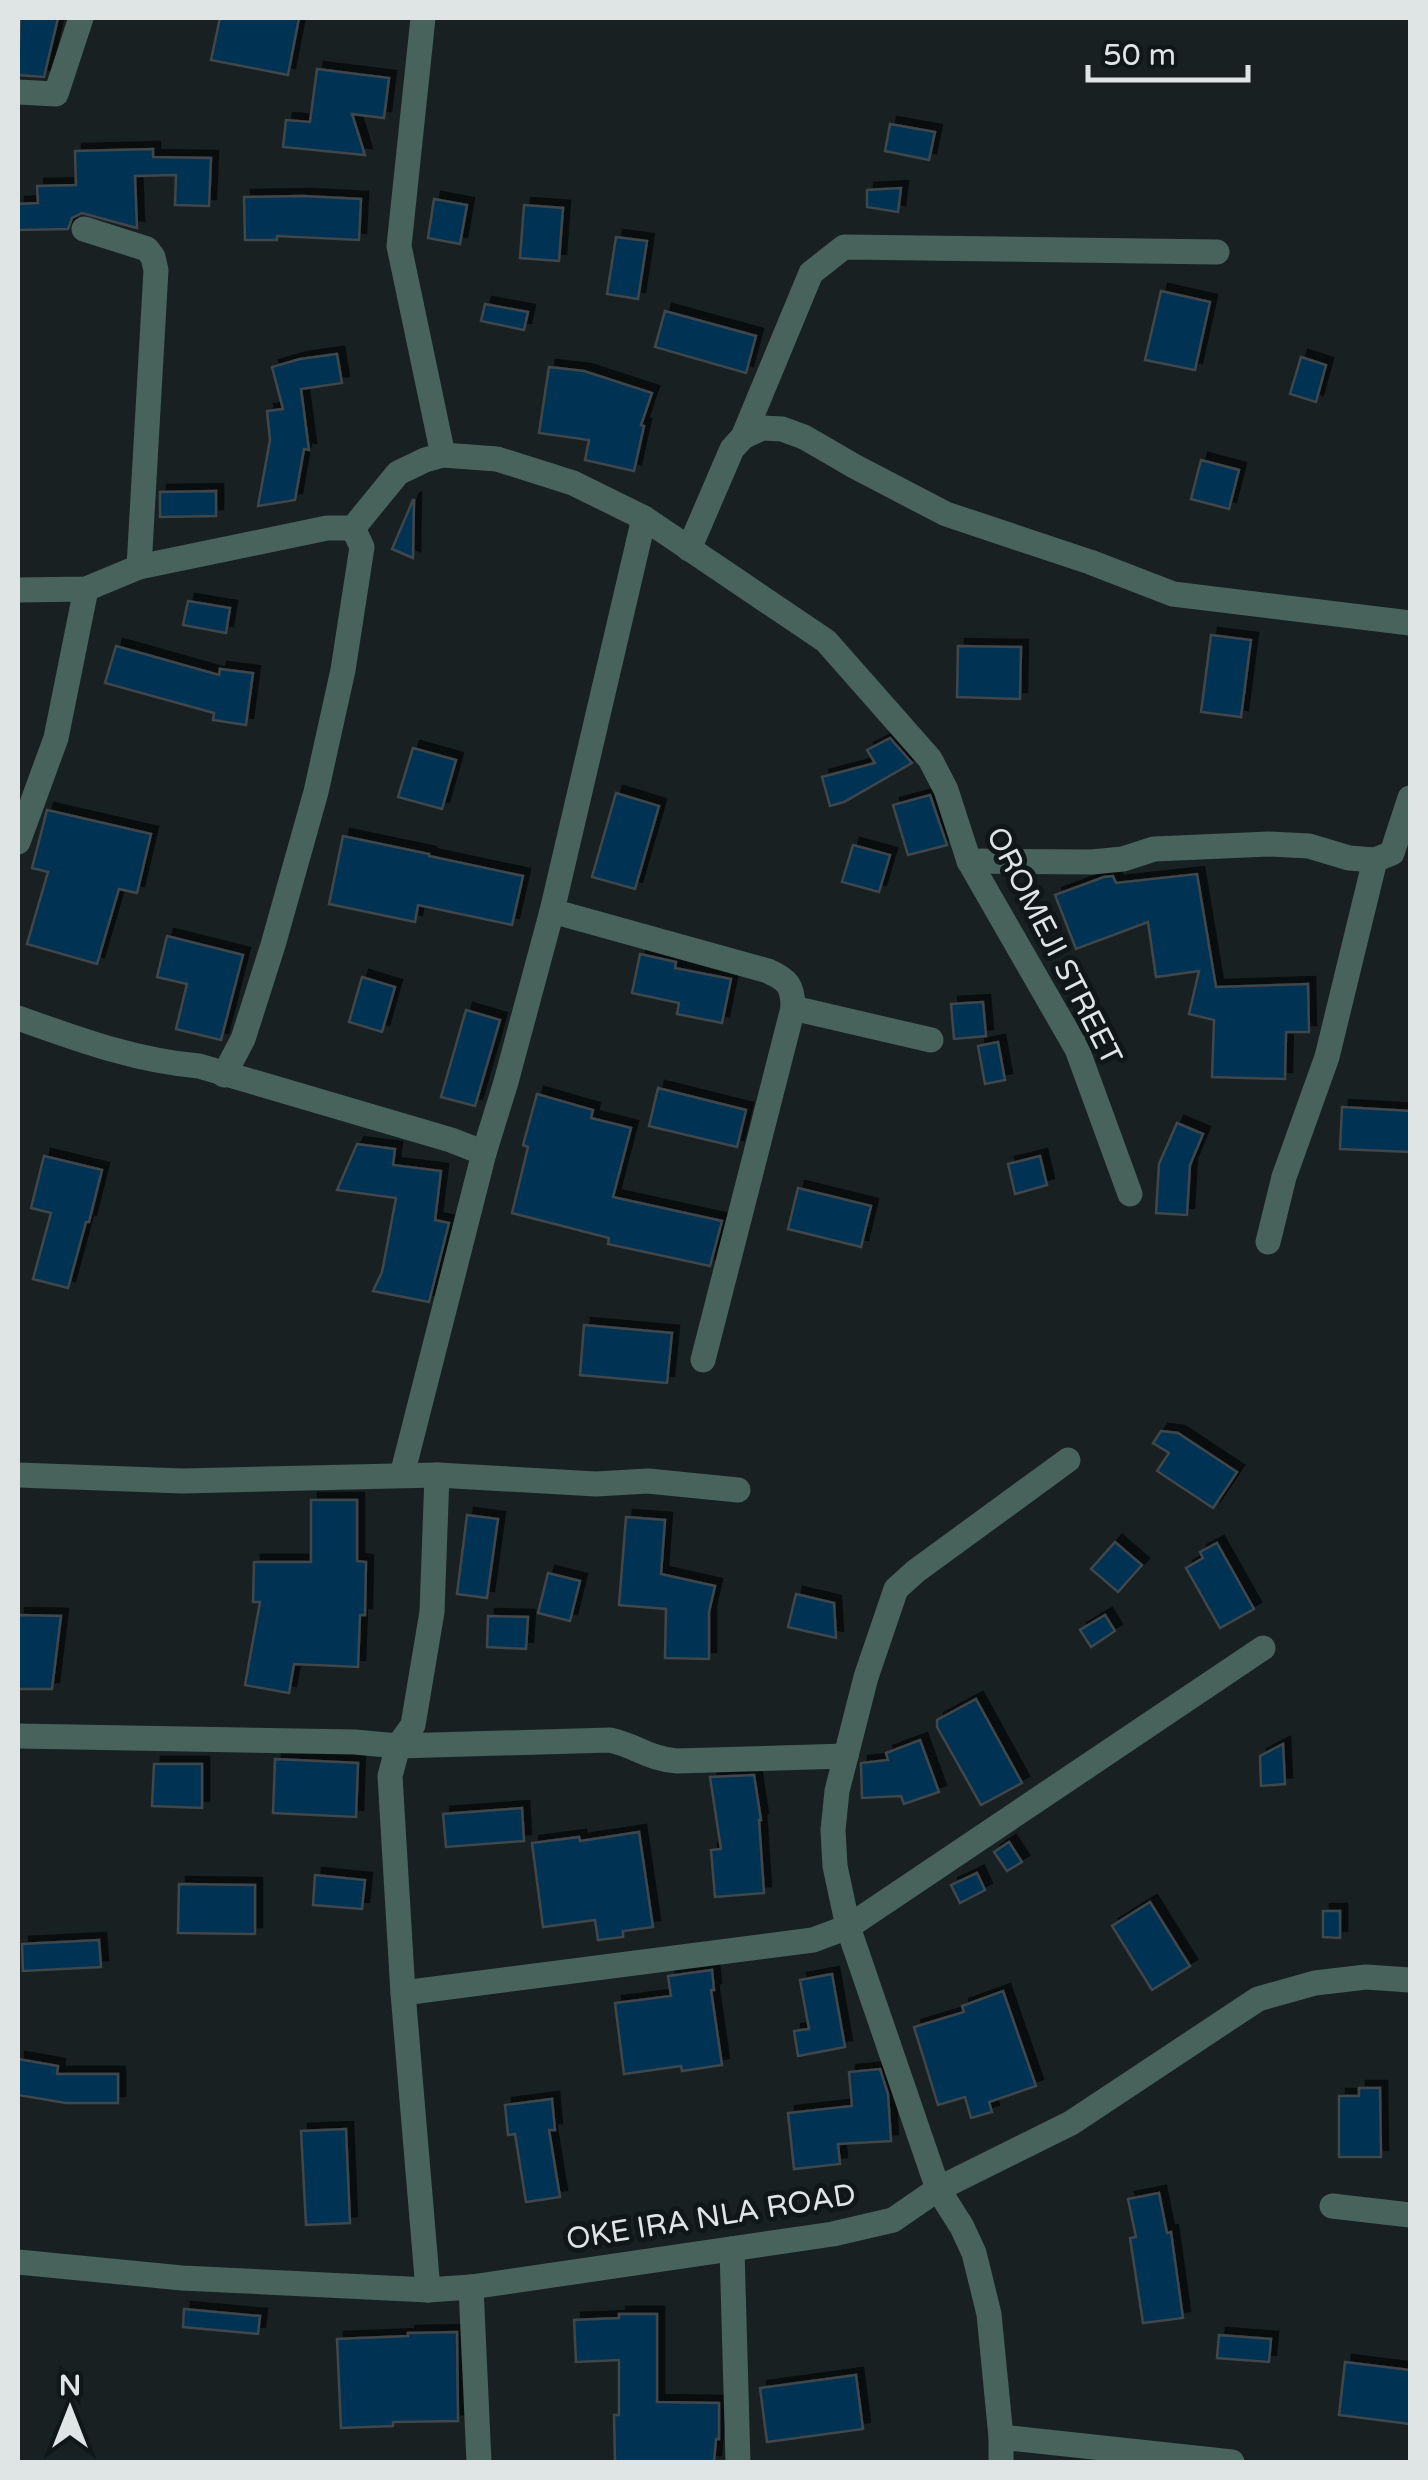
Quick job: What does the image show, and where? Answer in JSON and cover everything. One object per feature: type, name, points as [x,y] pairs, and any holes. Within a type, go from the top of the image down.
[{"type":"street","points":[[18,92],[56,94],[80,18]]},
{"type":"street","points":[[423,18],[399,246],[443,455]]},
{"type":"street","points":[[84,230],[147,249],[154,256],[139,567]]},
{"type":"street","points":[[689,549],[732,449],[743,436],[811,273],[844,247],[1217,252]]},
{"type":"street","points":[[743,436],[762,428],[804,436],[946,514],[1172,594],[1410,623]]},
{"type":"street","name":"OROMEJI STREET","points":[[353,528],[398,473],[425,460],[443,455],[497,459],[573,483],[644,518],[826,642],[930,759],[946,790],[969,862],[1077,1050],[1130,1194]]},
{"type":"street","points":[[402,1475],[484,1154],[552,911],[644,518]]},
{"type":"street","points":[[18,590],[86,590],[139,567],[328,528],[353,528],[362,547],[343,670],[316,792],[243,1039],[224,1075]]},
{"type":"street","points":[[18,842],[56,738],[86,590]]},
{"type":"street","points":[[969,862],[1092,862],[1123,859],[1154,849],[1269,844],[1309,846],[1349,858],[1375,860],[1392,853],[1410,798]]},
{"type":"street","points":[[1268,1242],[1274,1209],[1327,1057],[1375,860]]},
{"type":"street","points":[[552,911],[768,972],[784,978],[793,993],[793,1008],[703,1360]]},
{"type":"street","points":[[793,1008],[931,1040]]},
{"type":"street","points":[[18,1018],[101,1047],[199,1066],[451,1140],[484,1154]]},
{"type":"street","points":[[1068,1460],[896,1589],[866,1677],[837,1791],[835,1866],[848,1927],[938,2189],[974,2252],[989,2314],[1001,2450],[1232,2462]]},
{"type":"street","points":[[18,1475],[183,1481],[437,1475],[596,1484],[648,1482],[738,1490]]},
{"type":"street","points":[[428,2290],[403,1993],[390,1776],[398,1746],[413,1725],[432,1612],[437,1475]]},
{"type":"street","points":[[403,1993],[813,1940],[848,1927],[1263,1648]]},
{"type":"street","points":[[18,1736],[398,1746],[610,1740],[632,1745],[654,1759],[666,1760],[846,1756]]},
{"type":"street","name":"OKE IRA NLA ROAD","points":[[18,2262],[182,2278],[428,2290],[833,2234],[894,2220],[938,2189],[1071,2123],[1258,1999],[1315,1983],[1366,1977],[1410,1980]]},
{"type":"street","points":[[1332,2206],[1410,2215]]},
{"type":"street","points":[[732,2249],[738,2462]]},
{"type":"street","points":[[471,2287],[478,2462]]},
{"type":"building","points":[[20,18],[58,18],[44,77],[18,75]]},
{"type":"building","points":[[220,18],[299,18],[288,75],[211,60]]},
{"type":"building","points":[[317,69],[389,78],[384,118],[352,114],[365,155],[283,147],[286,120],[310,122]]},
{"type":"building","points":[[890,124],[935,132],[929,160],[885,151]]},
{"type":"building","points":[[153,149],[153,157],[211,158],[209,206],[175,205],[176,175],[135,176],[137,228],[82,213],[72,218],[68,229],[18,230],[18,204],[38,203],[37,186],[76,185],[75,151]]},
{"type":"building","points":[[901,188],[898,212],[867,207],[867,190]]},
{"type":"building","points":[[244,197],[361,199],[359,240],[277,236],[277,240],[245,240]]},
{"type":"building","points":[[434,199],[467,205],[460,244],[428,238]]},
{"type":"building","points":[[524,205],[563,208],[559,261],[520,258]]},
{"type":"building","points":[[616,237],[647,241],[638,299],[607,294]]},
{"type":"building","points":[[1161,291],[1210,302],[1195,370],[1145,360]]},
{"type":"building","points":[[485,304],[528,312],[524,330],[481,321]]},
{"type":"building","points":[[665,311],[756,336],[746,373],[655,347]]},
{"type":"building","points":[[337,354],[342,383],[301,389],[309,450],[304,449],[295,500],[258,506],[270,440],[267,411],[283,409],[272,367]]},
{"type":"building","points":[[1301,357],[1326,365],[1316,402],[1290,394]]},
{"type":"building","points":[[549,367],[584,371],[652,393],[641,425],[644,426],[634,471],[585,460],[589,440],[539,433]]},
{"type":"building","points":[[1201,460],[1239,470],[1229,509],[1191,499]]},
{"type":"building","points":[[216,491],[216,516],[160,517],[160,492]]},
{"type":"building","points":[[414,500],[413,558],[392,549]]},
{"type":"building","points":[[188,601],[230,608],[226,633],[183,625]]},
{"type":"building","points":[[1211,635],[1251,640],[1241,717],[1201,712]]},
{"type":"building","points":[[116,646],[219,675],[220,669],[253,673],[246,725],[213,720],[214,713],[105,683]]},
{"type":"building","points":[[958,646],[1021,647],[1020,699],[957,697]]},
{"type":"building","points":[[890,738],[912,763],[830,806],[822,777],[875,763],[867,750]]},
{"type":"building","points":[[413,748],[456,760],[442,809],[398,797]]},
{"type":"building","points":[[616,793],[659,806],[635,889],[592,877]]},
{"type":"building","points":[[930,795],[947,845],[908,855],[893,805]]},
{"type":"building","points":[[47,810],[151,834],[137,893],[119,889],[97,964],[27,944],[48,872],[32,868]]},
{"type":"building","points":[[343,836],[523,876],[512,925],[418,905],[415,922],[329,904]]},
{"type":"building","points":[[853,845],[890,855],[879,892],[842,882]]},
{"type":"building","points":[[1197,874],[1216,987],[1308,984],[1309,1032],[1286,1032],[1285,1079],[1212,1077],[1214,1020],[1189,1014],[1199,971],[1156,977],[1148,922],[1076,949],[1055,895],[1104,877],[1113,876],[1116,883]]},
{"type":"building","points":[[167,936],[243,955],[221,1040],[176,1029],[187,984],[157,977]]},
{"type":"building","points":[[640,954],[676,962],[675,968],[731,979],[722,1023],[677,1014],[679,1003],[632,993]]},
{"type":"building","points":[[362,977],[395,987],[382,1032],[349,1022]]},
{"type":"building","points":[[983,1002],[986,1036],[954,1039],[951,1004]]},
{"type":"building","points":[[466,1010],[500,1020],[475,1106],[441,1097]]},
{"type":"building","points":[[998,1042],[1005,1080],[985,1084],[978,1046]]},
{"type":"building","points":[[658,1088],[746,1110],[737,1147],[649,1126]]},
{"type":"building","points":[[537,1094],[593,1110],[591,1118],[631,1128],[613,1197],[722,1221],[710,1266],[608,1244],[609,1238],[512,1213],[528,1147],[523,1145]]},
{"type":"building","points":[[1342,1107],[1410,1111],[1410,1152],[1340,1149]]},
{"type":"building","points":[[1177,1123],[1203,1134],[1190,1165],[1187,1215],[1156,1213],[1159,1164]]},
{"type":"building","points":[[357,1144],[395,1149],[393,1165],[441,1171],[435,1220],[449,1223],[429,1302],[373,1291],[382,1272],[396,1198],[337,1190]]},
{"type":"building","points":[[44,1156],[102,1170],[68,1288],[33,1279],[51,1213],[31,1208]]},
{"type":"building","points":[[1040,1156],[1047,1185],[1015,1194],[1008,1164]]},
{"type":"building","points":[[798,1188],[871,1206],[861,1247],[788,1229]]},
{"type":"building","points":[[584,1325],[672,1333],[667,1383],[580,1375]]},
{"type":"building","points":[[1161,1431],[1178,1433],[1237,1472],[1213,1508],[1157,1471],[1169,1453],[1153,1443]]},
{"type":"building","points":[[311,1500],[357,1500],[357,1561],[366,1562],[365,1615],[360,1615],[358,1667],[294,1664],[289,1693],[245,1685],[260,1602],[253,1602],[254,1562],[311,1562]]},
{"type":"building","points":[[467,1515],[498,1519],[487,1598],[457,1594]]},
{"type":"building","points":[[626,1517],[665,1520],[661,1574],[715,1586],[709,1612],[709,1659],[665,1658],[666,1609],[619,1605]]},
{"type":"building","points":[[1115,1542],[1142,1565],[1118,1592],[1091,1569]]},
{"type":"building","points":[[1217,1543],[1254,1609],[1220,1628],[1186,1568],[1203,1558],[1200,1552]]},
{"type":"building","points":[[548,1573],[580,1581],[570,1621],[538,1613]]},
{"type":"building","points":[[796,1594],[834,1603],[836,1638],[788,1627]]},
{"type":"building","points":[[18,1615],[61,1616],[52,1689],[18,1689]]},
{"type":"building","points":[[1105,1615],[1115,1631],[1091,1647],[1080,1630]]},
{"type":"building","points":[[488,1616],[528,1617],[526,1649],[487,1647]]},
{"type":"building","points":[[976,1699],[1022,1783],[981,1805],[937,1727],[937,1720]]},
{"type":"building","points":[[920,1740],[939,1792],[904,1804],[901,1796],[862,1798],[861,1763],[888,1760],[886,1753]]},
{"type":"building","points":[[1283,1744],[1285,1784],[1261,1786],[1260,1756]]},
{"type":"building","points":[[275,1759],[358,1763],[356,1817],[273,1813]]},
{"type":"building","points":[[154,1764],[202,1764],[202,1808],[152,1806]]},
{"type":"building","points":[[754,1775],[761,1820],[764,1893],[715,1897],[711,1850],[721,1849],[710,1777]]},
{"type":"building","points":[[522,1808],[524,1841],[446,1847],[443,1814]]},
{"type":"building","points":[[639,1832],[653,1927],[623,1931],[623,1937],[598,1940],[595,1920],[543,1927],[532,1843]]},
{"type":"building","points":[[1009,1842],[1022,1862],[1007,1871],[994,1852]]},
{"type":"building","points":[[977,1873],[985,1890],[960,1903],[951,1885]]},
{"type":"building","points":[[315,1875],[365,1880],[362,1909],[313,1905]]},
{"type":"building","points":[[179,1884],[255,1885],[255,1934],[178,1933]]},
{"type":"building","points":[[1150,1902],[1190,1966],[1152,1990],[1112,1926]]},
{"type":"building","points":[[1323,1911],[1340,1911],[1340,1938],[1323,1937]]},
{"type":"building","points":[[99,1940],[101,1967],[23,1971],[22,1944]]},
{"type":"building","points":[[712,1970],[711,1990],[722,2065],[624,2074],[615,2003],[671,1996],[668,1976]]},
{"type":"building","points":[[832,1974],[845,2047],[798,2056],[794,2031],[809,2029],[800,1980]]},
{"type":"building","points":[[1003,1991],[1036,2086],[989,2102],[992,2112],[971,2118],[965,2097],[938,2105],[914,2027],[964,2012],[962,2006]]},
{"type":"building","points":[[18,2059],[58,2066],[57,2074],[118,2074],[118,2103],[66,2103],[18,2095]]},
{"type":"building","points":[[880,2069],[888,2094],[891,2141],[838,2144],[840,2164],[794,2169],[788,2113],[852,2106],[849,2072]]},
{"type":"building","points":[[1359,2088],[1380,2088],[1381,2157],[1339,2157],[1339,2096],[1359,2096]]},
{"type":"building","points":[[552,2099],[555,2130],[549,2130],[560,2197],[526,2202],[515,2134],[508,2135],[505,2105]]},
{"type":"building","points":[[346,2129],[350,2223],[306,2225],[301,2131]]},
{"type":"building","points":[[1159,2193],[1167,2233],[1171,2232],[1183,2318],[1143,2323],[1130,2238],[1136,2237],[1128,2199]]},
{"type":"building","points":[[184,2309],[260,2316],[258,2334],[183,2327]]},
{"type":"building","points":[[619,2314],[657,2314],[657,2402],[719,2403],[719,2439],[714,2462],[615,2462],[619,2360],[576,2362],[574,2320],[619,2318]]},
{"type":"building","points":[[457,2332],[458,2421],[341,2428],[337,2339]]},
{"type":"building","points":[[1219,2335],[1271,2339],[1269,2362],[1217,2358]]},
{"type":"building","points":[[1345,2362],[1410,2370],[1410,2424],[1339,2415]]},
{"type":"building","points":[[856,2375],[863,2429],[767,2442],[760,2388]]}]
